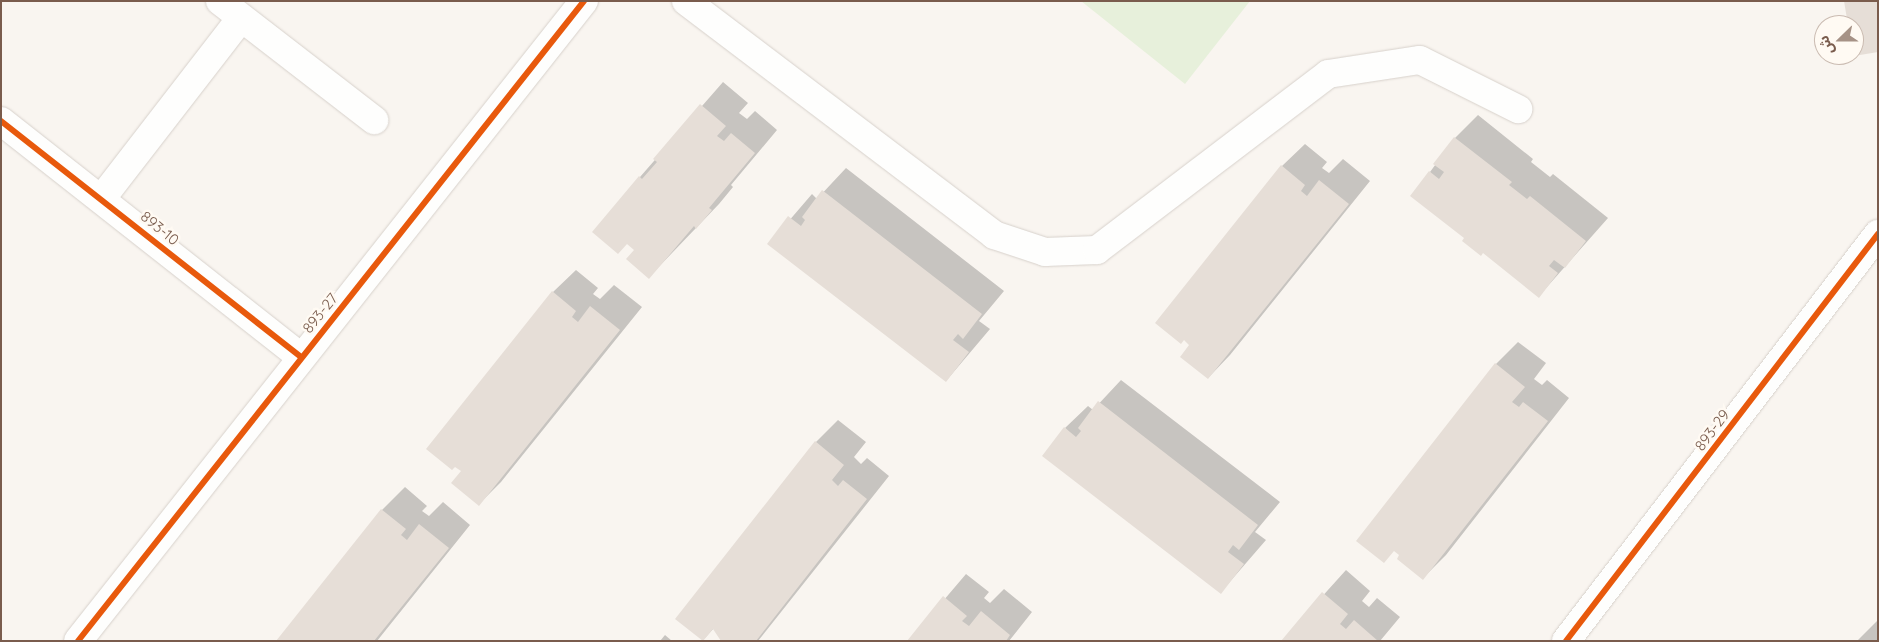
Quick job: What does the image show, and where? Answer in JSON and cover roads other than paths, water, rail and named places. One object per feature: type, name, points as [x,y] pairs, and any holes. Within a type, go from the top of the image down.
[{"type":"street","points":[[220,1],[374,120]]},
{"type":"street","name":"893-27","points":[[78,641],[584,1]]},
{"type":"street","points":[[686,1],[994,235],[1045,252],[1097,250],[1158,207],[1328,74],[1420,60],[1518,109]]},
{"type":"street","points":[[102,198],[241,18]]},
{"type":"street","name":"893-10","points":[[1,121],[102,198],[301,357]]},
{"type":"street","name":"893-29","points":[[1566,641],[1878,234]]}]
